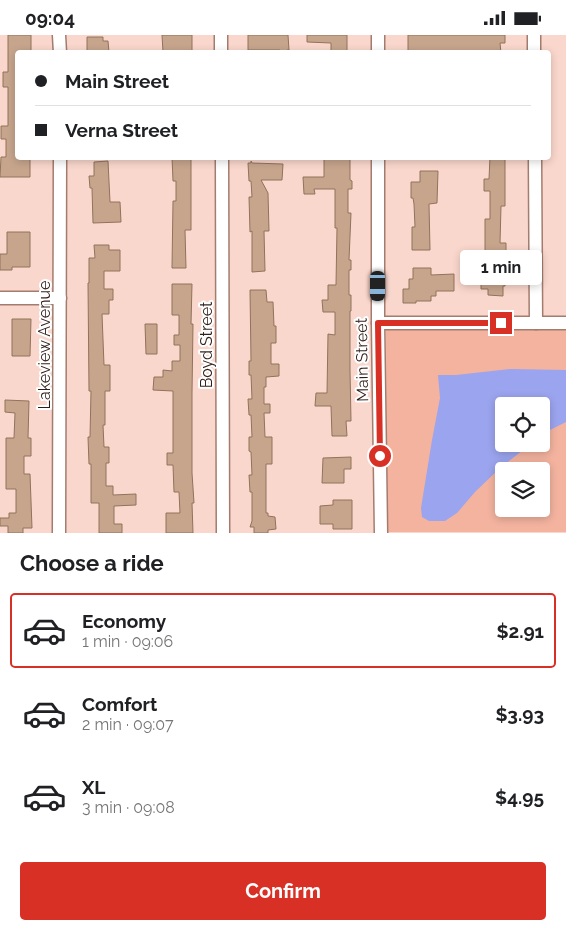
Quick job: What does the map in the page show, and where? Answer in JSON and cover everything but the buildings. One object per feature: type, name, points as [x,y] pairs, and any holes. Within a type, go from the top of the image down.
[{"type":"street","points":[[60,35],[60,50]]},
{"type":"street","points":[[221,35],[221,50]]},
{"type":"street","points":[[378,35],[378,50]]},
{"type":"street","points":[[534,35],[534,50]]},
{"type":"street","name":"Lakeview Avenue","points":[[59,533],[60,160]]},
{"type":"street","name":"Boyd Street","points":[[222,160],[223,533]]},
{"type":"street","name":"Main Street","points":[[378,160],[381,533]]},
{"type":"street","points":[[535,160],[536,323]]},
{"type":"street","points":[[0,298],[60,297]]},
{"type":"street","points":[[378,323],[566,323]]},
{"type":"shaded area","points":[[566,329],[566,532],[387,532],[386,330]]},
{"type":"water","points":[[511,369],[566,370],[566,422],[550,430],[550,397],[495,397],[495,452],[521,452],[508,462],[495,462],[495,473],[457,513],[445,521],[429,521],[422,517],[421,508],[440,398],[438,375]]},
{"type":"route","points":[[380,456],[378,323],[501,323]]}]
